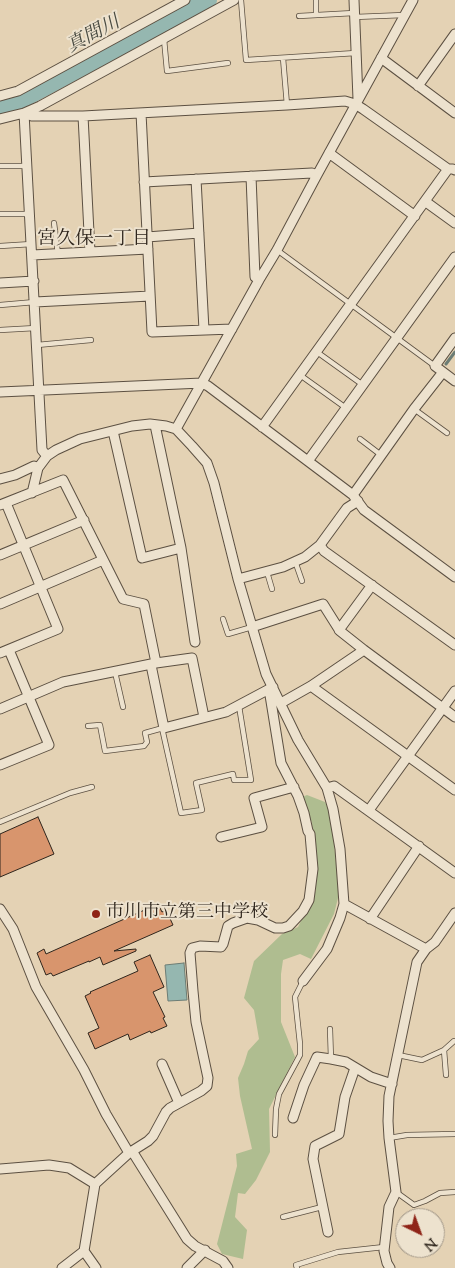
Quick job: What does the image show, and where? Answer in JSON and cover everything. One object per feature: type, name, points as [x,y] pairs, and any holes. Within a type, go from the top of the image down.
[{"type":"street","points":[[0,96],[18,91],[184,0]]},
{"type":"street","points":[[0,119],[40,106],[234,0]]},
{"type":"street","points":[[354,0],[357,102]]},
{"type":"street","points":[[176,429],[277,250],[316,175],[413,0]]},
{"type":"street","points":[[418,86],[455,34]]},
{"type":"street","points":[[381,58],[454,111]]},
{"type":"street","points":[[24,112],[32,116],[83,116],[345,101],[357,102],[452,170],[415,216],[262,428]]},
{"type":"street","points":[[24,112],[42,450],[47,456]]},
{"type":"street","points":[[141,113],[152,332],[232,329]]},
{"type":"street","points":[[83,116],[90,252]]},
{"type":"street","points":[[329,153],[415,216]]},
{"type":"street","points":[[144,182],[312,173],[316,175]]},
{"type":"street","points":[[251,176],[255,277],[259,280]]},
{"type":"street","points":[[196,180],[204,330]]},
{"type":"street","points":[[426,202],[455,223]]},
{"type":"street","points":[[147,237],[198,234]]},
{"type":"street","points":[[32,255],[148,249]]},
{"type":"street","points":[[308,461],[455,257]]},
{"type":"street","points":[[0,283],[34,281]]},
{"type":"street","points":[[34,302],[150,296]]},
{"type":"street","points":[[238,580],[283,567],[305,556],[320,545],[356,498],[381,455],[414,409],[439,369],[455,338]]},
{"type":"street","points":[[439,369],[455,380]]},
{"type":"street","points":[[0,392],[202,383],[308,461],[356,498],[364,510],[455,577]]},
{"type":"street","points":[[156,425],[181,548],[195,642]]},
{"type":"street","points":[[32,493],[38,468],[47,456],[80,439],[132,426],[156,425],[176,429],[207,463],[214,483],[238,580],[271,688],[298,740],[328,788],[333,809],[340,849],[344,904],[327,949],[303,981]]},
{"type":"street","points":[[113,431],[142,558],[181,548]]},
{"type":"street","points":[[0,479],[15,475],[34,466],[38,468]]},
{"type":"street","points":[[0,653],[58,629],[23,545],[3,504],[63,480],[123,599],[144,604],[163,728],[226,712],[271,688]]},
{"type":"street","points":[[0,555],[84,520]]},
{"type":"street","points":[[320,545],[324,551],[455,645]]},
{"type":"street","points":[[0,604],[103,560]]},
{"type":"street","points":[[339,630],[372,585]]},
{"type":"street","points":[[252,627],[323,604],[339,630],[455,717]]},
{"type":"street","points":[[0,764],[49,745],[9,650]]},
{"type":"street","points":[[280,703],[311,686],[364,650]]},
{"type":"street","points":[[0,709],[63,682],[192,658],[204,717]]},
{"type":"street","points":[[311,686],[455,790]]},
{"type":"street","points":[[62,1268],[84,1251],[95,1184],[130,1152],[153,1136],[166,1112],[207,1086],[208,1078],[196,1022],[190,953],[192,948],[200,946],[221,947],[228,926],[247,918],[258,920],[275,928],[289,926],[303,911],[309,900],[314,868],[310,834],[294,787],[281,763],[271,688]]},
{"type":"street","points":[[369,810],[455,691]]},
{"type":"street","points":[[328,788],[334,786],[455,873]]},
{"type":"street","points":[[221,837],[262,827],[254,798],[294,787]]},
{"type":"street","points":[[370,919],[419,846]]},
{"type":"street","points":[[344,904],[426,949]]},
{"type":"street","points":[[0,909],[13,929],[36,987],[84,1070],[106,1114],[130,1152],[187,1239],[195,1246],[224,1261],[228,1268]]},
{"type":"street","points":[[390,1268],[384,1251],[389,1206],[396,1192],[389,1138],[392,1084],[417,962],[426,949],[435,942],[455,913]]},
{"type":"street","points":[[293,1118],[304,1085],[317,1057],[346,1062],[371,1077],[392,1084]]},
{"type":"street","points":[[162,1064],[179,1103]]},
{"type":"street","points":[[328,1232],[313,1159],[315,1146],[339,1134],[345,1097],[355,1068]]},
{"type":"street","points":[[0,1169],[49,1165],[69,1168],[95,1184]]},
{"type":"street","points":[[187,1268],[204,1250]]},
{"type":"street","points":[[84,1251],[96,1268]]},
{"type":"lane","points":[[241,0],[246,60],[356,53]]},
{"type":"lane","points":[[316,0],[316,15]]},
{"type":"lane","points":[[300,16],[405,15]]},
{"type":"lane","points":[[164,38],[167,70],[228,63]]},
{"type":"lane","points":[[283,58],[287,105]]},
{"type":"lane","points":[[0,166],[28,166]]},
{"type":"lane","points":[[0,214],[30,214]]},
{"type":"lane","points":[[54,223],[58,254]]},
{"type":"lane","points":[[0,246],[32,244]]},
{"type":"lane","points":[[277,250],[439,369]]},
{"type":"lane","points":[[0,305],[34,302]]},
{"type":"lane","points":[[0,330],[36,328]]},
{"type":"lane","points":[[37,345],[91,340]]},
{"type":"lane","points":[[317,352],[363,385]]},
{"type":"lane","points":[[300,375],[346,408]]},
{"type":"lane","points":[[414,409],[448,433]]},
{"type":"lane","points":[[360,439],[381,455]]},
{"type":"lane","points":[[295,561],[302,581]]},
{"type":"lane","points":[[267,572],[272,589]]},
{"type":"lane","points":[[223,619],[228,634],[252,627]]},
{"type":"lane","points":[[115,672],[123,708]]},
{"type":"lane","points":[[88,726],[100,725],[105,751],[144,746],[147,742],[145,733],[163,728],[181,813],[202,810],[196,782],[233,774],[234,780],[251,780],[239,706]]},
{"type":"lane","points":[[0,822],[70,793],[92,787]]},
{"type":"lane","points":[[275,1135],[276,1109],[279,1094],[300,1055],[295,997],[303,981]]},
{"type":"lane","points":[[330,1029],[331,1059]]},
{"type":"lane","points":[[398,1055],[422,1060],[444,1050],[455,1041]]},
{"type":"lane","points":[[444,1050],[446,1075]]},
{"type":"lane","points":[[389,1138],[407,1135],[455,1134]]},
{"type":"lane","points":[[396,1192],[414,1205],[440,1193],[455,1192]]},
{"type":"lane","points":[[283,1217],[322,1207]]},
{"type":"lane","points":[[297,1268],[296,1265],[338,1252],[385,1246]]},
{"type":"green space","points":[[307,795],[325,802],[331,813],[339,894],[334,914],[311,959],[300,954],[283,960],[281,974],[281,1022],[295,1057],[269,1109],[270,1152],[256,1180],[245,1194],[238,1193],[235,1217],[247,1230],[243,1259],[222,1254],[217,1244],[237,1166],[236,1154],[252,1149],[240,1096],[238,1078],[248,1051],[259,1039],[254,1010],[244,998],[254,961],[282,934],[298,927],[316,890],[312,823],[302,797]]},
{"type":"water","points":[[184,963],[187,1000],[168,1001],[165,965]]},
{"type":"building","points":[[38,817],[54,854],[0,877],[0,834]]},
{"type":"building","points":[[158,904],[162,912],[166,910],[173,925],[114,951],[136,949],[136,951],[103,965],[100,957],[53,976],[51,973],[46,975],[37,953],[44,949],[46,954]]},
{"type":"building","points":[[150,955],[164,987],[153,992],[165,1017],[163,1018],[167,1026],[130,1040],[128,1034],[95,1049],[88,1033],[99,1028],[85,996],[138,971],[134,962]]},
{"type":"waterway","name":"真間川","points":[[0,107],[9,106],[208,0]]},
{"type":"waterway","points":[[446,364],[455,352]]},
{"type":"place","name":"市川市立第三中学校","points":[[96,914]]},
{"type":"district","name":"宮久保一丁目","points":[[94,241]]}]
